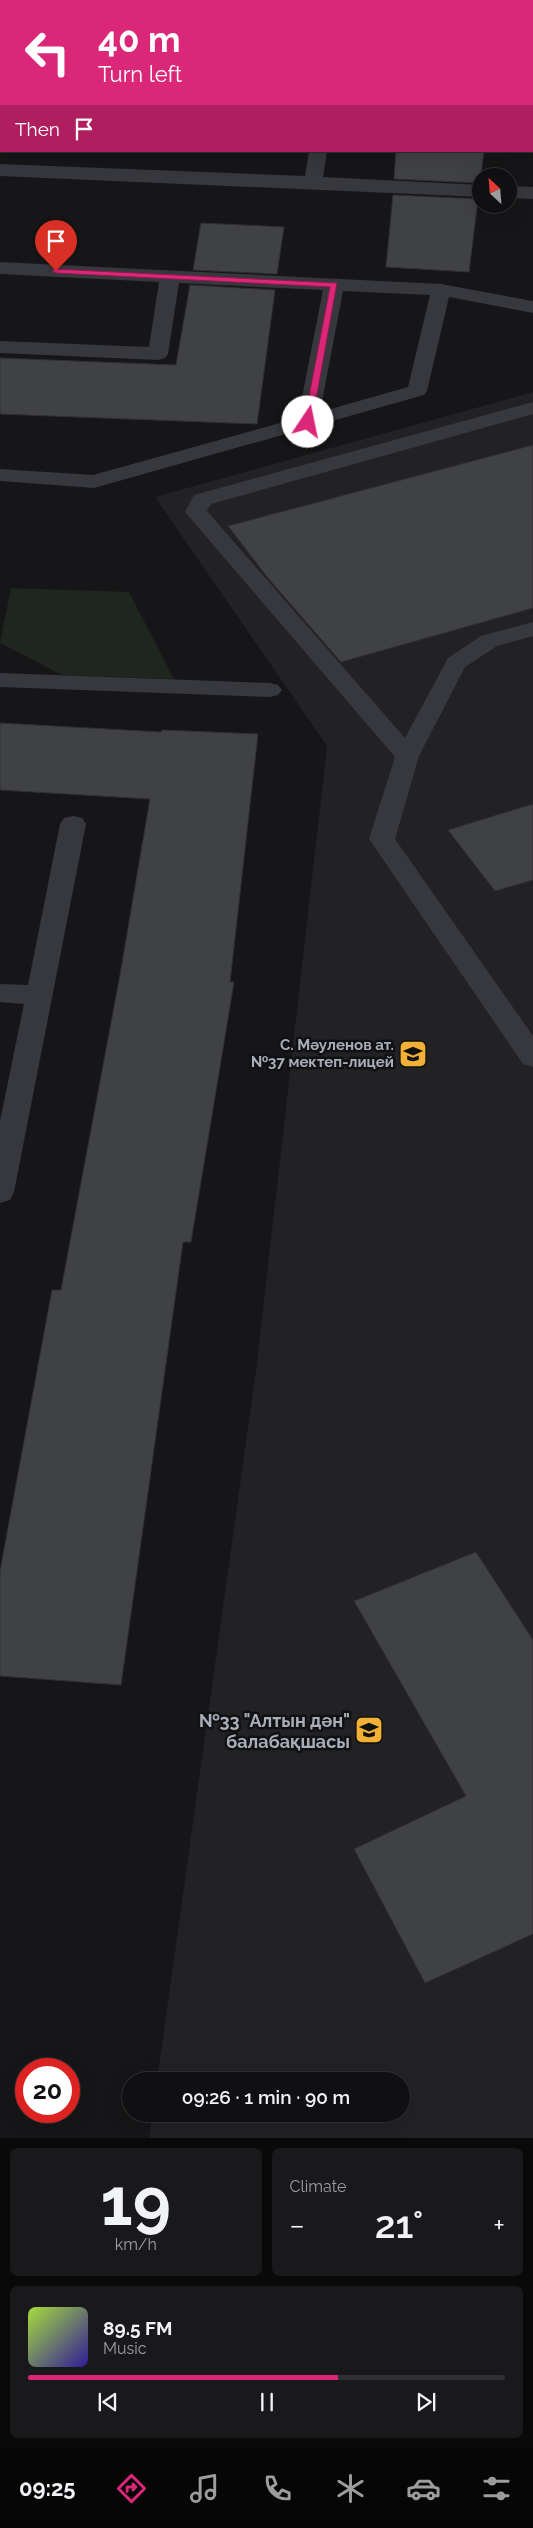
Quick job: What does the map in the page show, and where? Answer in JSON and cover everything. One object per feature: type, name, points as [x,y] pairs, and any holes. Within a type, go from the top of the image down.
[{"type":"lane","points":[[313,182],[318,152]]},
{"type":"lane","points":[[0,170],[472,190]]},
{"type":"lane","points":[[518,192],[533,193]]},
{"type":"lane","points":[[0,268],[441,290],[533,307]]},
{"type":"lane","points":[[0,347],[158,354],[170,277]]},
{"type":"lane","points":[[308,422],[334,285]]},
{"type":"lane","points":[[1,481],[94,482],[417,391],[441,290]]},
{"type":"lane","points":[[407,756],[196,512],[202,500],[533,408]]},
{"type":"lane","points":[[533,629],[489,641],[456,663],[407,756],[382,839],[533,1057]]},
{"type":"lane","points":[[0,680],[270,690]]},
{"type":"lane","points":[[0,1192],[73,824]]},
{"type":"lane","points":[[0,993],[40,995]]},
{"type":"shaded area","points":[[533,392],[533,2138],[149,2138],[151,2122],[410,2122],[410,2072],[158,2072],[257,1363],[327,746],[155,497]]},
{"type":"shaded area","points":[[11,588],[129,592],[174,679],[62,675],[0,643]]},
{"type":"building","points":[[396,152],[484,152],[482,168],[472,168],[472,183],[394,179]]},
{"type":"building","points":[[393,195],[472,199],[472,213],[476,213],[469,272],[386,267]]},
{"type":"building","points":[[201,223],[284,227],[277,274],[193,270]]},
{"type":"building","points":[[190,285],[275,290],[257,424],[0,414],[0,358],[176,365]]},
{"type":"building","points":[[533,445],[533,608],[341,662],[268,578],[228,526]]},
{"type":"building","points":[[0,723],[161,732],[162,730],[258,734],[230,982],[234,982],[191,1242],[183,1242],[121,1685],[0,1676],[0,1571],[52,1290],[61,1290],[120,975],[150,799],[0,790]]},
{"type":"building","points":[[533,804],[533,880],[495,891],[448,830]]},
{"type":"building","points":[[476,1552],[533,1640],[533,1934],[425,1983],[354,1849],[466,1796],[354,1601]]},
{"type":"place","name":"С. Мәуленов ат. №37 мектеп-лицей","points":[[413,1054]]},
{"type":"place","name":"№33 \"Алтын дән\" балабақшасы","points":[[369,1730]]},
{"type":"route","points":[[56,271],[334,285],[308,422]]}]
